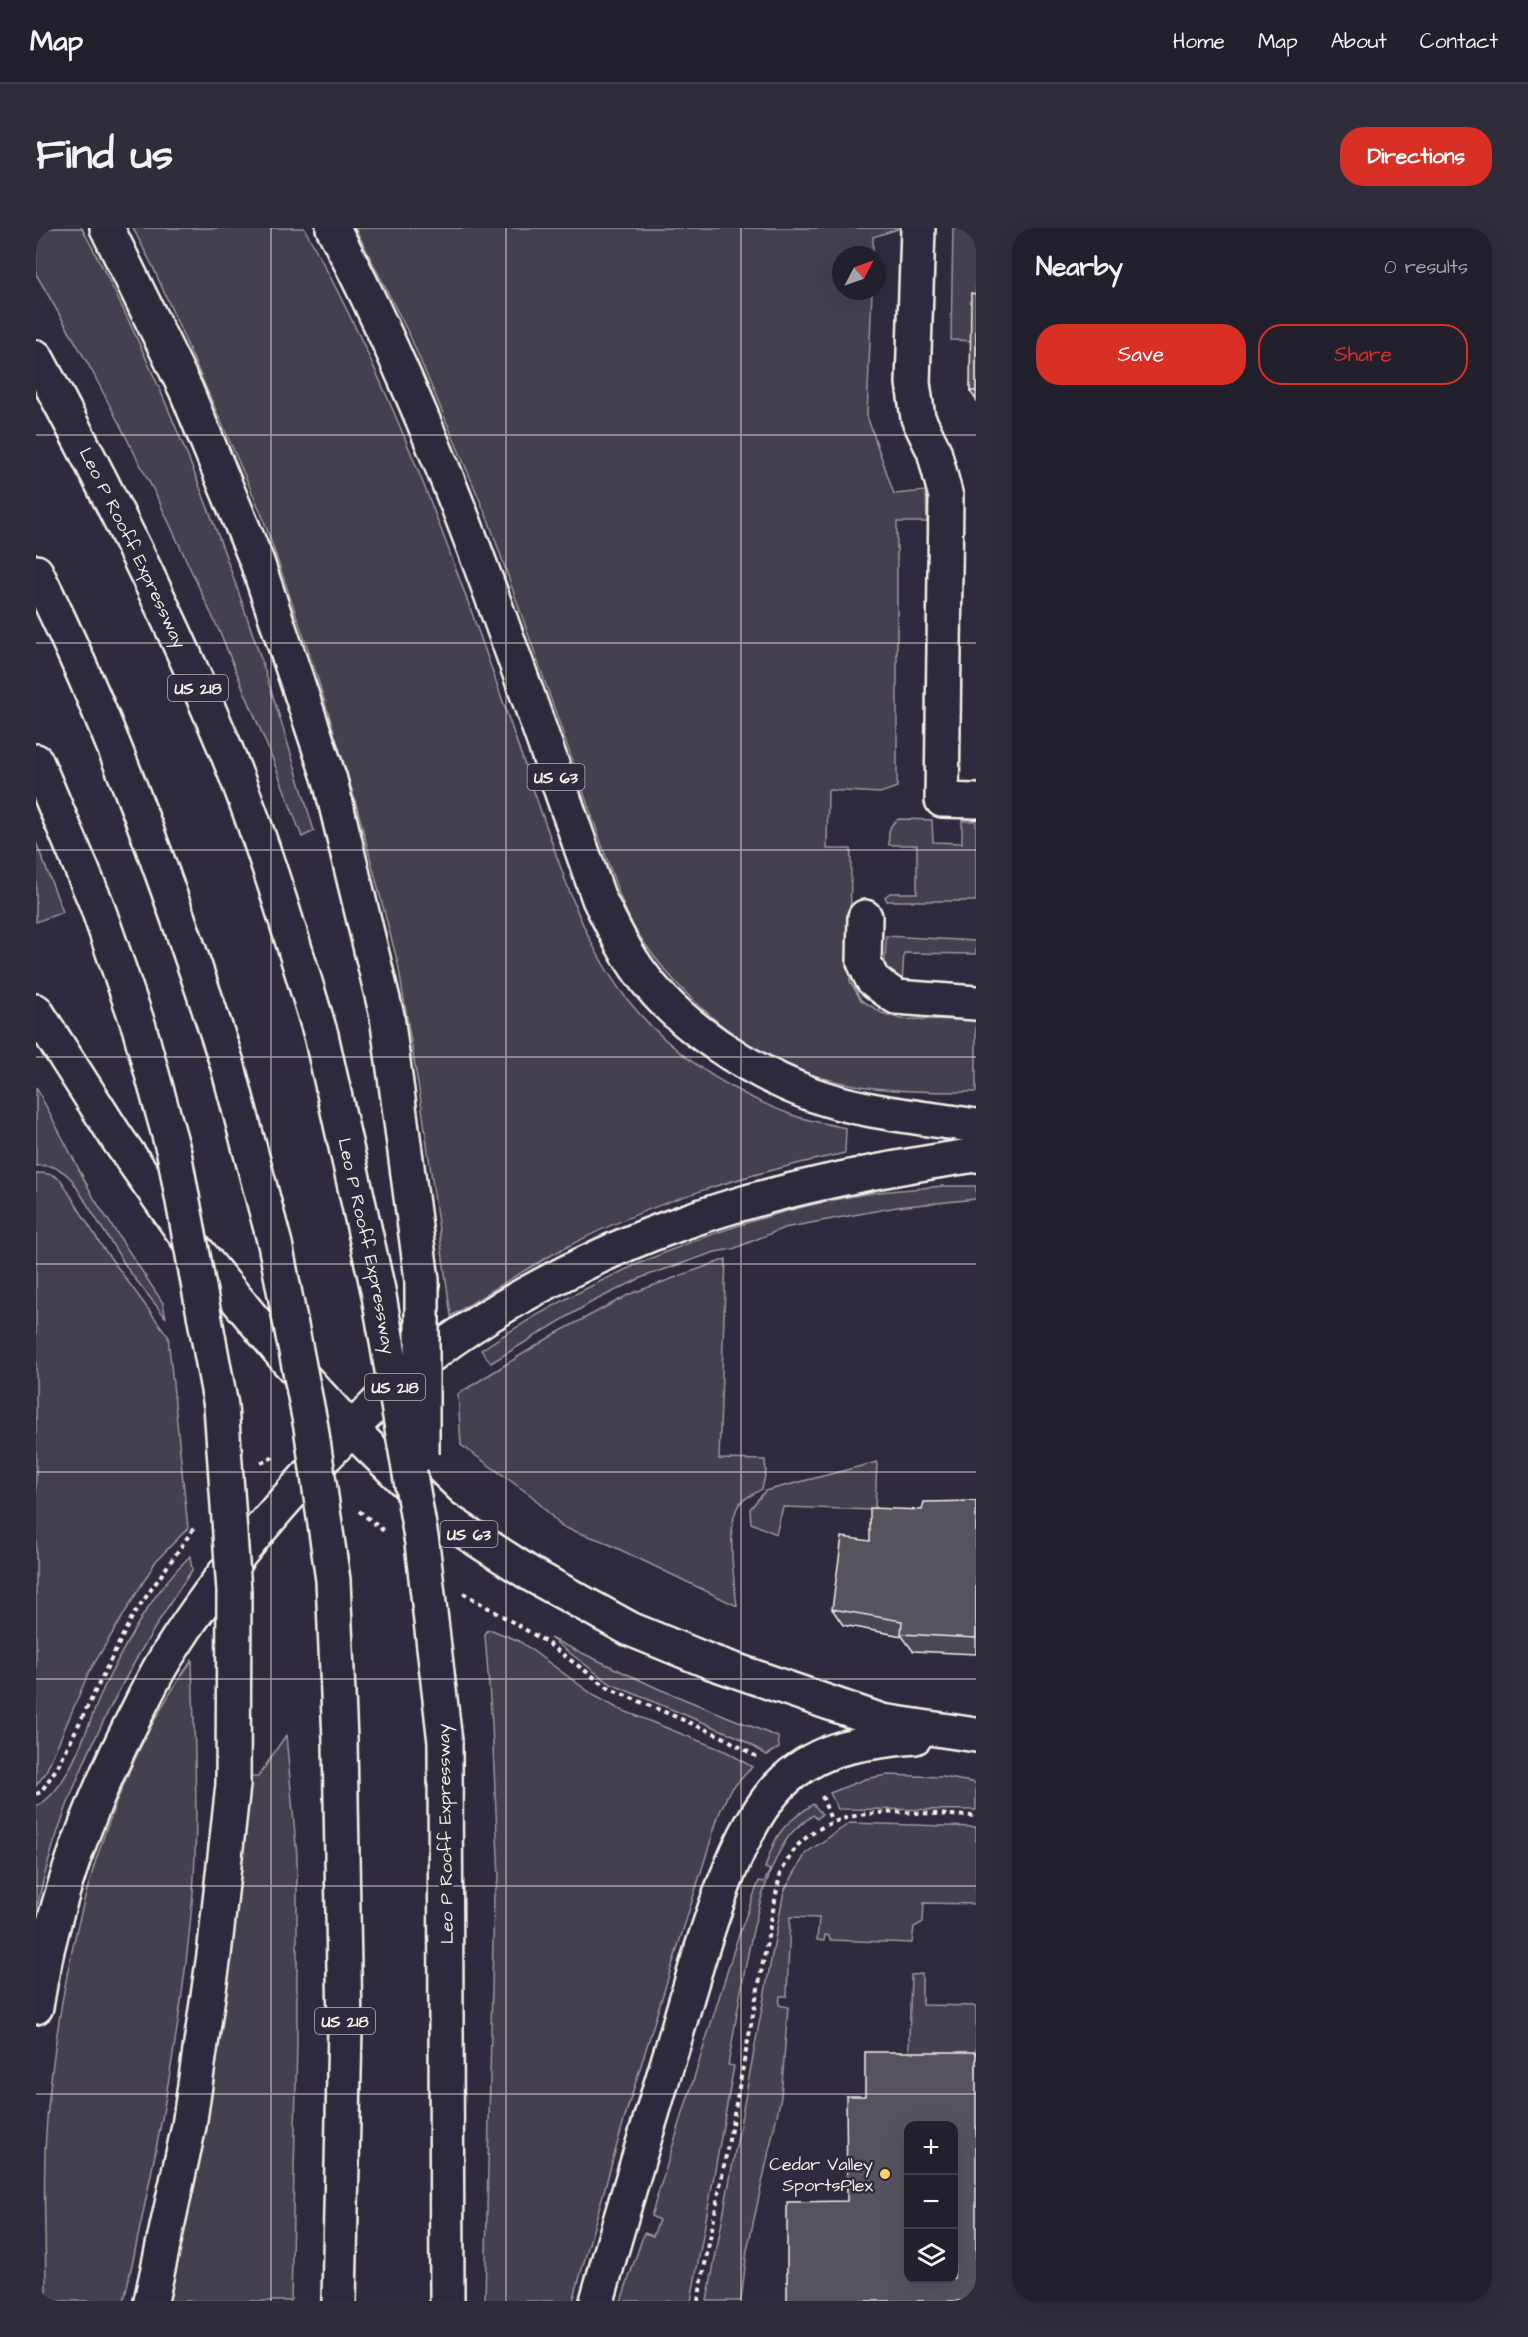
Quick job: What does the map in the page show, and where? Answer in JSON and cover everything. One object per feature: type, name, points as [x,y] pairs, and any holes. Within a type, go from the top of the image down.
[{"type":"main road","points":[[107,228],[186,390],[257,562],[330,780],[387,1016],[422,1280],[422,1543]]},
{"type":"main road","name":"US 63","points":[[333,228],[418,403],[458,501],[600,899],[619,939],[642,975],[673,1010],[713,1042],[811,1094],[860,1107],[976,1126]]},
{"type":"main road","points":[[918,228],[913,383],[918,418],[934,451],[946,497],[942,800],[976,801]]},
{"type":"main road","name":"Leo P Rooff Expressway","points":[[36,357],[93,462],[226,751],[279,893],[321,1035],[378,1290],[422,1543],[445,1742],[447,2301]]},
{"type":"main road","name":"US 218","points":[[36,572],[76,653],[133,789],[182,927],[226,1064],[275,1244],[311,1427],[333,1580],[340,1740],[345,2028],[339,2301]]},
{"type":"main road","points":[[36,761],[96,903],[139,1026],[174,1153],[221,1406],[234,1591],[233,1785],[214,1955],[189,2126],[150,2301]]},
{"type":"main road","points":[[865,917],[864,962],[872,979],[882,987],[896,997],[976,1003]]},
{"type":"main road","name":"US 63","points":[[36,1011],[117,1138],[193,1246],[286,1359],[351,1429],[442,1517],[532,1575],[630,1629],[711,1662],[882,1720],[967,1733]]},
{"type":"main road","points":[[36,2007],[42,1969],[72,1863],[111,1763],[165,1658],[215,1586],[271,1515],[351,1429],[433,1354],[512,1303],[614,1251],[675,1225],[754,1201],[871,1171],[976,1155]]},
{"type":"main road","points":[[597,2301],[711,1921],[740,1849],[765,1804],[784,1780],[816,1756],[868,1742],[967,1733]]},
{"type":"path","points":[[698,2301],[780,1874],[799,1844],[831,1820],[859,1813],[976,1816]]},
{"type":"shaded area","points":[[36,228],[82,228],[153,373],[214,524],[267,677],[314,831],[302,837],[221,635],[158,499],[91,369],[36,274]]},
{"type":"shaded area","points":[[133,228],[304,228],[361,340],[412,454],[478,631],[563,875],[580,918],[601,960],[613,980],[644,1019],[681,1053],[723,1082],[768,1105],[798,1117],[846,1128],[845,1153],[735,1180],[629,1218],[547,1258],[451,1316],[422,1108],[398,964],[355,800],[314,667],[262,515],[153,267]]},
{"type":"shaded area","points":[[355,228],[901,228],[873,237],[873,246],[832,246],[832,300],[872,300],[867,416],[894,494],[926,491],[927,522],[897,522],[897,787],[880,793],[828,790],[827,849],[851,849],[850,981],[861,1000],[882,1013],[901,1019],[976,1020],[976,1092],[912,1091],[865,1087],[816,1076],[785,1064],[755,1048],[701,1008],[656,958],[636,931],[619,894],[489,522],[410,336]]},
{"type":"shaded area","points":[[953,228],[976,228],[976,341],[951,340]]},
{"type":"shaded area","points":[[899,819],[932,820],[933,842],[962,843],[962,821],[976,821],[976,901],[887,901],[885,897],[890,893],[917,893],[917,845],[889,845],[891,827]]},
{"type":"shaded area","points":[[36,842],[63,912],[36,922]]},
{"type":"shaded area","points":[[886,936],[976,941],[976,954],[904,953],[902,983],[888,975],[885,961]]},
{"type":"shaded area","points":[[36,1087],[95,1200],[163,1303],[166,1318],[129,1271],[72,1180],[56,1168],[36,1166]]},
{"type":"shaded area","points":[[43,1173],[61,1180],[101,1245],[168,1336],[188,1528],[156,1561],[89,1672],[45,1774],[36,1786],[36,1174]]},
{"type":"shaded area","points":[[942,1186],[976,1186],[976,1199],[897,1207],[784,1228],[733,1249],[715,1252],[643,1277],[590,1303],[491,1363],[481,1350],[569,1297],[665,1252],[714,1234],[815,1204],[874,1193]]},
{"type":"shaded area","points":[[726,1259],[719,1459],[765,1460],[766,1471],[762,1489],[741,1502],[733,1522],[732,1552],[737,1606],[600,1540],[562,1527],[533,1497],[461,1445],[458,1394],[555,1334],[630,1294]]},
{"type":"shaded area","points":[[877,1462],[875,1510],[783,1507],[776,1534],[751,1523],[750,1509],[765,1491]]},
{"type":"shaded area","points":[[190,1556],[192,1570],[166,1609],[119,1691],[78,1777],[47,1866],[36,1911],[36,1806],[49,1797],[70,1769],[100,1696],[133,1631],[165,1584]]},
{"type":"shaded area","points":[[492,1630],[519,1641],[595,1696],[619,1709],[727,1752],[752,1767],[729,1792],[719,1814],[624,2120],[573,2301],[485,2301],[494,1895],[499,1878],[492,1724],[485,1636],[486,1631]]},
{"type":"shaded area","points":[[550,1638],[659,1689],[778,1737],[779,1748],[767,1755],[738,1737],[611,1684]]},
{"type":"shaded area","points":[[192,1660],[196,1834],[188,1944],[166,2098],[124,2301],[46,2301],[44,2187],[47,2119],[62,1999],[75,1939],[90,1879],[109,1821],[132,1765],[160,1711]]},
{"type":"shaded area","points":[[286,1735],[297,1856],[297,2043],[291,2301],[168,2301],[206,2131],[233,1943],[247,1777],[258,1777]]},
{"type":"shaded area","points":[[887,1775],[943,1777],[976,1783],[976,1810],[838,1809],[830,1793],[865,1779]]},
{"type":"shaded area","points":[[813,1804],[822,1814],[817,1819],[813,1815],[789,1836],[777,1857],[757,1914],[728,2065],[734,2066],[691,2301],[621,2301],[644,2233],[653,2236],[659,2220],[651,2216],[737,1940],[759,1881],[764,1882],[770,1870],[765,1868],[777,1837],[794,1818]]},
{"type":"shaded area","points":[[850,1823],[976,1827],[976,1904],[924,1903],[923,1922],[914,1927],[912,1943],[830,1940],[829,1936],[825,1935],[824,1941],[817,1940],[819,1918],[790,1917],[787,1996],[780,1996],[779,2005],[788,2007],[781,2097],[747,2251],[741,2301],[707,2301],[784,1891],[806,1853]]},
{"type":"shaded area","points":[[922,1974],[922,2005],[976,2006],[976,2073],[908,2073],[911,1975]]},
{"type":"building","points":[[971,293],[976,294],[976,391],[970,391]]},
{"type":"building","points":[[976,1501],[976,1638],[901,1634],[902,1621],[832,1609],[842,1537],[870,1541],[870,1508],[922,1510],[924,1502]]},
{"type":"building","name":"Cedar Valley SportsPlex","points":[[865,2052],[976,2052],[976,2301],[787,2301],[787,2202],[847,2201],[846,2096],[865,2096]]},
{"type":"place","name":"Cedar Valley SportsPlex","points":[[885,2174]]}]
